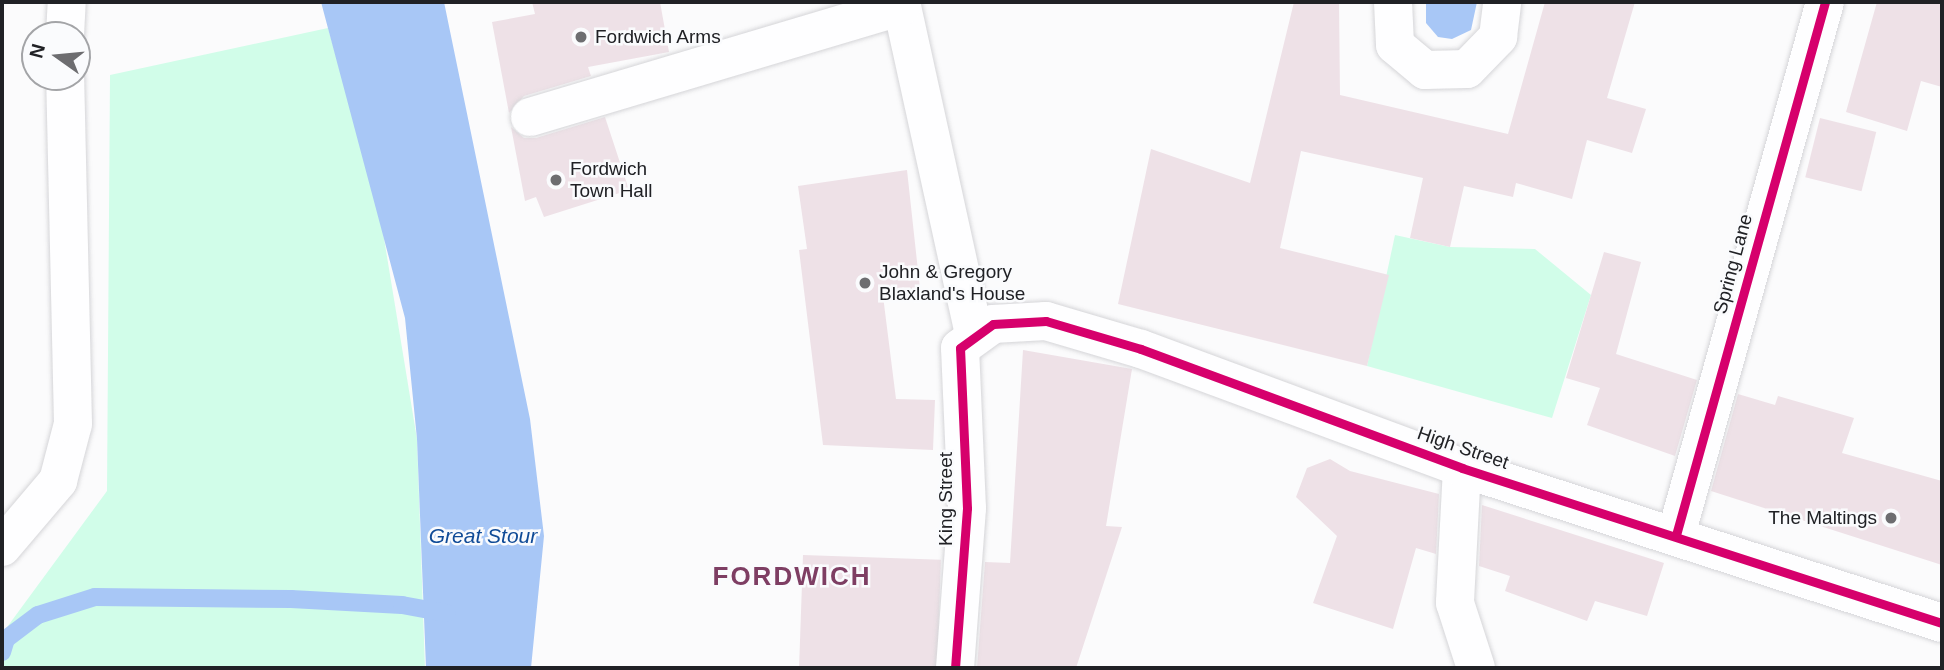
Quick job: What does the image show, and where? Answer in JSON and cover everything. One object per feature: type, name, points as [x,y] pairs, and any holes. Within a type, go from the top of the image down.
[{"type":"street","points":[[66,21],[67,2]]},
{"type":"street","points":[[1393,2],[1395,45],[1425,70],[1467,69],[1498,37],[1502,2]]},
{"type":"street","name":"Spring Lane","points":[[1676,535],[1825,2]]},
{"type":"street","points":[[530,117],[902,4],[974,334]]},
{"type":"street","points":[[2,547],[58,481],[73,424],[65,91]]},
{"type":"street","name":"High Street","points":[[974,334],[993,324],[1046,321],[1141,349],[1462,468],[1942,623]]},
{"type":"street","name":"King Street","points":[[955,668],[967,508],[960,348],[974,334]]},
{"type":"street","points":[[1462,468],[1455,603],[1476,668]]},
{"type":"green space","points":[[328,28],[379,208],[417,439],[425,668],[2,668],[2,634],[107,491],[110,75]]},
{"type":"green space","points":[[1395,235],[1450,247],[1535,249],[1591,295],[1552,418],[1367,366]]},
{"type":"water","name":"Great Stour","points":[[321,2],[444,2],[530,419],[544,536],[531,668],[426,668],[417,439],[405,318]]},
{"type":"water","points":[[1426,2],[1477,2],[1471,30],[1452,39],[1438,37],[1426,23]]},
{"type":"building","name":"Fordwich Arms","points":[[532,2],[660,2],[669,52],[588,67],[591,76],[524,96],[509,113],[492,22],[535,14]]},
{"type":"building","points":[[1294,2],[1339,2],[1340,95],[1508,134],[1545,2],[1635,2],[1607,98],[1646,109],[1632,153],[1587,140],[1572,199],[1516,183],[1513,197],[1464,186],[1450,247],[1410,238],[1423,178],[1301,151],[1280,248],[1389,275],[1367,366],[1118,304],[1151,149],[1250,183]]},
{"type":"building","points":[[1877,2],[1942,2],[1942,87],[1921,81],[1907,131],[1846,112]]},
{"type":"building","name":"Fordwich Town Hall","points":[[605,117],[629,190],[544,217],[536,197],[525,201],[511,127],[524,138],[536,138]]},
{"type":"building","points":[[1820,118],[1876,132],[1862,191],[1805,177]]},
{"type":"building","name":"John & Gregory Blaxland's House","points":[[907,170],[920,289],[883,296],[896,399],[935,400],[933,450],[823,445],[799,250],[807,249],[798,186]]},
{"type":"building","points":[[1604,252],[1641,262],[1616,354],[1697,380],[1675,456],[1587,425],[1600,388],[1566,378]]},
{"type":"building","points":[[1023,350],[1132,369],[1106,526],[1122,527],[1076,668],[977,668],[985,562],[1010,563]]},
{"type":"building","points":[[1738,394],[1775,405],[1778,396],[1854,418],[1842,453],[1942,481],[1942,565],[1711,491]]},
{"type":"building","points":[[1330,459],[1350,471],[1439,494],[1436,554],[1416,548],[1393,629],[1313,603],[1337,536],[1296,497],[1307,468]]},
{"type":"building","points":[[1482,505],[1664,563],[1647,616],[1595,601],[1587,621],[1505,591],[1510,576],[1479,566]]},
{"type":"building","points":[[803,555],[941,560],[937,668],[799,668]]},
{"type":"waterway","name":"Great Stour","points":[[2,652],[6,639],[38,615],[95,597],[291,599],[402,605],[446,613]]},
{"type":"cycle path","points":[[1676,535],[1825,2]]},
{"type":"cycle path","points":[[955,668],[967,508],[960,348],[993,324],[1046,321],[1141,349],[1462,468],[1942,623]]},
{"type":"place","name":"Fordwich Arms","points":[[581,37]]},
{"type":"place","name":"Fordwich Town Hall","points":[[556,180]]},
{"type":"place","name":"John & Gregory Blaxland's House","points":[[865,283]]},
{"type":"place","name":"The Maltings","points":[[1891,518]]},
{"type":"district","name":"FORDWICH","points":[[792,577]]}]
